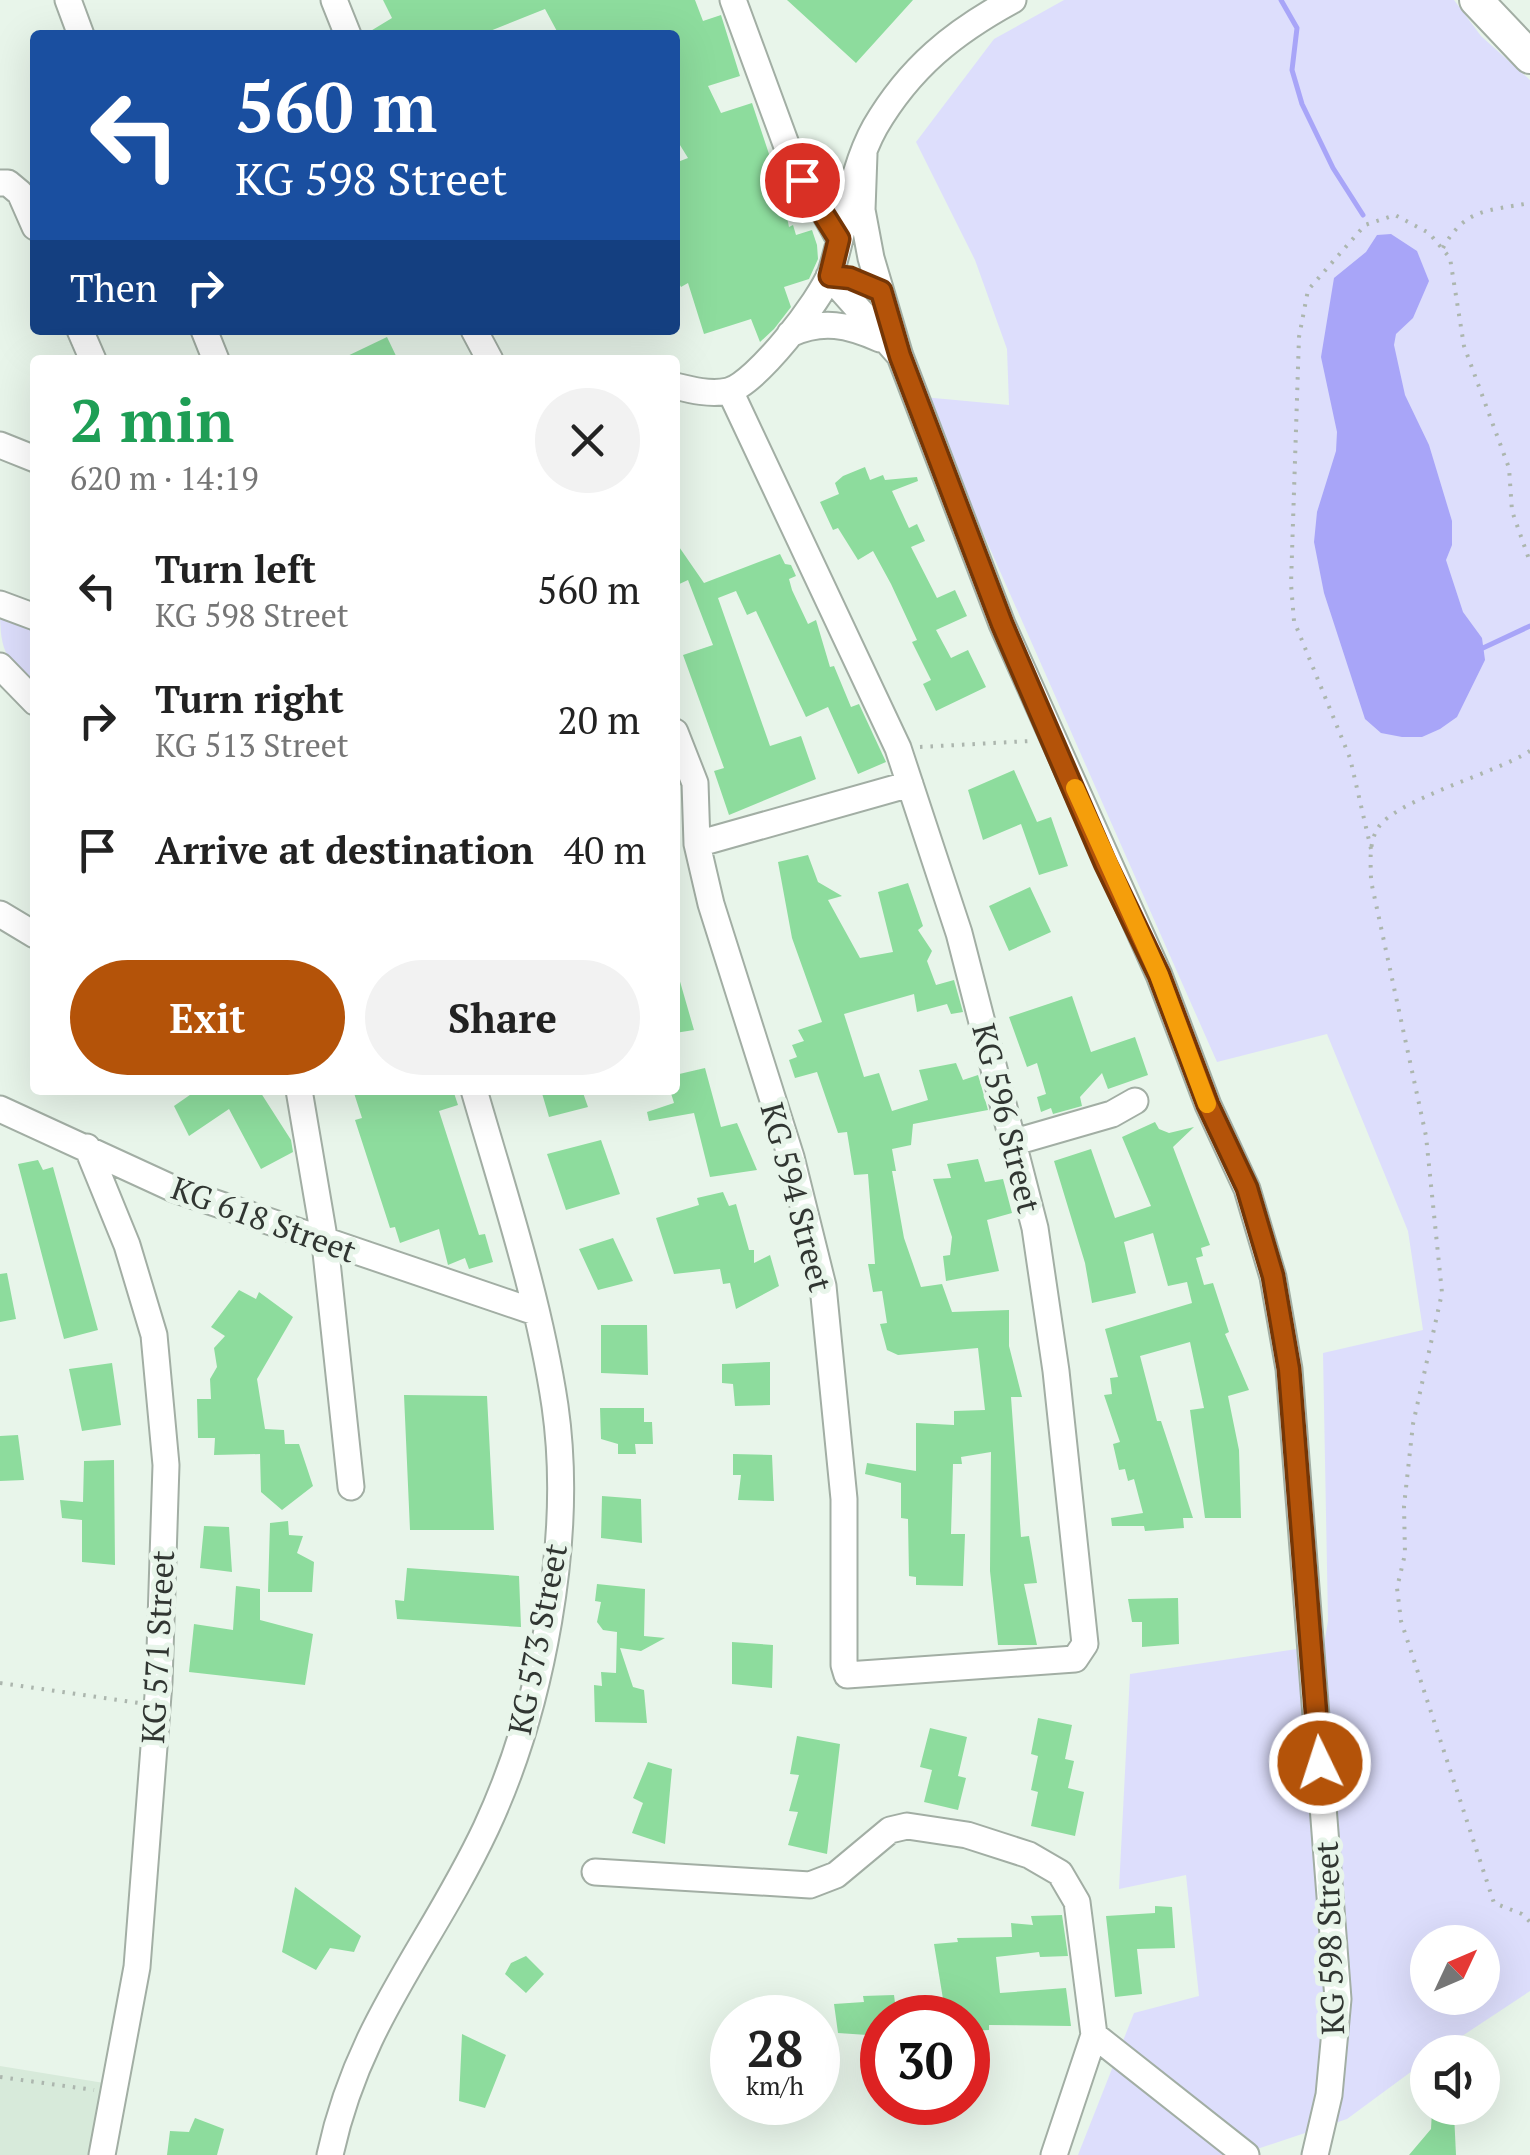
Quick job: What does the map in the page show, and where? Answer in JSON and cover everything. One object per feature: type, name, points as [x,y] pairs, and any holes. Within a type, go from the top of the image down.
[{"type":"main road","points":[[1476,0],[1530,56]]},
{"type":"street","points":[[68,0],[78,30]]},
{"type":"street","points":[[334,0],[346,30]]},
{"type":"street","points":[[733,0],[794,162],[839,239]]},
{"type":"street","points":[[680,387],[702,392],[730,391],[760,368],[790,334],[830,276],[874,129],[906,82],[958,30],[1013,0]]},
{"type":"street","name":"KG 598 Street","points":[[864,154],[862,210],[892,349],[1002,624],[1247,1188],[1273,1276],[1289,1369],[1338,1999],[1328,2095],[1315,2155]]},
{"type":"street","points":[[0,183],[8,182],[20,193],[30,216]]},
{"type":"street","points":[[830,276],[850,278],[881,291]]},
{"type":"street","name":"KG 598 Street","points":[[830,276],[892,349]]},
{"type":"street","points":[[790,334],[808,326],[832,324],[892,349]]},
{"type":"street","name":"KG 596 Street","points":[[730,391],[898,748],[959,933],[1035,1228],[1056,1371],[1085,1644],[1076,1659],[848,1675]]},
{"type":"street","points":[[0,445],[30,457]]},
{"type":"street","points":[[0,604],[30,615]]},
{"type":"street","points":[[0,666],[30,697]]},
{"type":"street","name":"KG 594 Street","points":[[680,744],[695,782],[697,844],[711,904],[791,1156],[823,1286],[844,1498],[844,1666],[848,1675]]},
{"type":"street","points":[[697,844],[910,784]]},
{"type":"street","points":[[0,914],[30,931]]},
{"type":"street","points":[[300,1095],[325,1242],[351,1488]]},
{"type":"street","name":"KG 573 Street","points":[[330,2155],[342,2099],[374,2023],[491,1816],[509,1774],[533,1684],[559,1558],[555,1408],[535,1312],[475,1095]]},
{"type":"street","points":[[1015,1142],[1112,1114],[1134,1101]]},
{"type":"street","name":"KG 618 Street","points":[[0,1109],[174,1189],[535,1312]]},
{"type":"street","name":"KG 571 Street","points":[[87,1148],[127,1245],[154,1335],[166,1464],[137,1967],[102,2155]]},
{"type":"street","points":[[595,1872],[810,1885],[836,1875],[890,1830],[907,1826],[966,1836],[1030,1855],[1060,1873],[1077,1902],[1094,2035],[1054,2155]]},
{"type":"street","points":[[1094,2035],[1246,2155]]},
{"type":"path","points":[[1443,248],[1456,225],[1474,214],[1530,203]]},
{"type":"path","points":[[1530,562],[1512,512],[1509,468],[1464,346],[1454,307],[1455,280],[1443,248],[1407,218],[1394,215],[1365,225],[1308,290],[1300,337],[1294,621],[1344,742],[1370,849],[1371,882],[1426,1136],[1442,1292],[1413,1424],[1404,1506],[1405,1554],[1398,1588],[1401,1621],[1494,1903],[1522,1914],[1530,1922]]},
{"type":"path","points":[[898,748],[1054,738]]},
{"type":"path","points":[[1370,849],[1379,825],[1414,801],[1500,769],[1530,751]]},
{"type":"path","points":[[0,1684],[155,1705]]},
{"type":"path","points":[[0,2076],[113,2094]]},
{"type":"shaded area","points":[[1064,0],[1454,0],[1481,36],[1530,80],[1530,1991],[1500,2011],[1500,1925],[1410,1925],[1410,2015],[1494,2015],[1464,2035],[1410,2035],[1410,2073],[1347,2119],[1239,2155],[1078,2155],[1134,2013],[1199,1996],[1186,1875],[1119,1889],[1130,1674],[1324,1645],[1328,1621],[1323,1353],[1423,1330],[1408,1231],[1327,1034],[1217,1062],[923,397],[1009,405],[1007,349],[975,260],[916,142],[994,39]]},
{"type":"shaded area","points":[[1391,234],[1417,251],[1429,281],[1413,318],[1396,334],[1394,345],[1405,395],[1429,445],[1452,521],[1452,545],[1446,560],[1463,612],[1482,638],[1485,660],[1457,717],[1422,737],[1381,733],[1365,719],[1324,593],[1314,542],[1317,512],[1336,451],[1337,432],[1321,357],[1334,278],[1366,252],[1377,235]]},
{"type":"shaded area","points":[[0,606],[30,618],[30,681],[10,659],[1,633]]},
{"type":"shaded area","points":[[0,2066],[104,2083],[88,2155],[0,2155]]},
{"type":"building","points":[[383,0],[695,0],[703,21],[721,15],[740,76],[708,86],[721,113],[752,103],[775,172],[783,172],[790,187],[781,190],[789,227],[793,225],[796,235],[812,230],[817,245],[818,259],[809,279],[784,287],[791,307],[760,342],[751,319],[704,334],[688,283],[680,285],[680,161],[688,158],[680,145],[680,30],[556,30],[545,9],[492,30],[372,30],[392,18]]},
{"type":"building","points":[[787,0],[913,0],[856,63]]},
{"type":"building","points":[[387,337],[396,355],[349,355]]},
{"type":"building","points":[[865,467],[870,480],[883,475],[885,480],[917,477],[918,481],[892,491],[909,528],[917,524],[925,541],[911,547],[937,598],[955,590],[967,616],[936,630],[951,658],[968,650],[986,687],[936,711],[923,684],[931,680],[912,642],[917,640],[873,551],[858,560],[838,528],[833,530],[820,502],[839,494],[835,483],[843,476]]},
{"type":"building","points":[[680,548],[704,583],[780,554],[796,576],[789,579],[808,624],[816,620],[830,667],[834,666],[851,707],[859,704],[886,762],[858,774],[828,707],[806,717],[756,611],[747,615],[736,591],[718,598],[770,746],[801,736],[816,779],[729,815],[714,771],[724,768],[683,655],[713,645],[688,580],[680,584]]},
{"type":"building","points":[[1014,770],[1037,822],[1051,817],[1068,866],[1039,875],[1021,824],[983,840],[968,790]]},
{"type":"building","points":[[808,855],[818,882],[842,896],[828,900],[860,958],[893,952],[878,892],[908,883],[923,926],[918,930],[932,951],[927,961],[936,985],[954,980],[963,1012],[951,1014],[947,1004],[917,1012],[914,994],[844,1014],[864,1077],[879,1073],[892,1111],[928,1100],[919,1070],[956,1063],[963,1080],[978,1075],[988,1110],[913,1124],[911,1145],[892,1149],[896,1171],[892,1171],[904,1238],[921,1287],[942,1284],[952,1312],[1009,1310],[1009,1346],[1022,1397],[1011,1397],[1021,1537],[1029,1536],[1037,1583],[1024,1584],[1037,1645],[998,1645],[990,1571],[991,1452],[961,1457],[962,1464],[953,1464],[951,1534],[965,1534],[963,1586],[916,1585],[916,1577],[909,1576],[908,1519],[901,1518],[901,1483],[865,1474],[867,1463],[916,1471],[916,1423],[954,1425],[954,1411],[985,1410],[978,1348],[898,1355],[887,1350],[880,1324],[887,1323],[882,1291],[873,1292],[868,1264],[875,1264],[868,1174],[854,1175],[847,1132],[838,1133],[817,1072],[795,1078],[789,1060],[797,1057],[792,1045],[804,1041],[798,1030],[822,1022],[792,938],[778,862]]},
{"type":"building","points":[[1030,887],[1051,932],[1009,951],[989,906]]},
{"type":"building","points":[[680,981],[694,1030],[680,1032]]},
{"type":"building","points":[[1072,996],[1091,1052],[1135,1037],[1148,1075],[1108,1089],[1102,1073],[1080,1097],[1082,1106],[1053,1114],[1051,1108],[1041,1112],[1037,1097],[1046,1094],[1037,1063],[1027,1067],[1009,1017]]},
{"type":"building","points":[[705,1068],[721,1127],[737,1123],[757,1170],[710,1177],[694,1113],[649,1121],[647,1112],[674,1103],[672,1095],[680,1095],[680,1074]]},
{"type":"building","points":[[190,1095],[262,1095],[291,1140],[293,1152],[261,1169],[229,1109],[189,1136],[174,1106]]},
{"type":"building","points":[[355,1095],[455,1095],[458,1105],[439,1111],[479,1235],[485,1234],[493,1262],[469,1269],[465,1258],[448,1265],[439,1229],[400,1243],[395,1227],[390,1228],[355,1120],[362,1118]]},
{"type":"building","points":[[542,1095],[584,1095],[588,1107],[549,1117]]},
{"type":"building","points":[[1155,1122],[1159,1129],[1169,1133],[1194,1127],[1173,1147],[1210,1245],[1201,1248],[1203,1256],[1196,1258],[1204,1285],[1213,1283],[1229,1332],[1225,1334],[1249,1390],[1228,1396],[1239,1450],[1241,1518],[1205,1518],[1190,1410],[1204,1408],[1190,1342],[1140,1356],[1157,1421],[1161,1421],[1193,1518],[1183,1518],[1184,1528],[1145,1531],[1144,1526],[1112,1526],[1111,1518],[1143,1513],[1134,1479],[1128,1481],[1125,1469],[1119,1470],[1113,1444],[1120,1442],[1104,1395],[1112,1394],[1110,1378],[1118,1377],[1105,1329],[1192,1303],[1187,1282],[1168,1286],[1153,1233],[1124,1242],[1136,1293],[1092,1303],[1085,1263],[1054,1161],[1091,1149],[1115,1218],[1151,1206],[1122,1137]]},
{"type":"building","points":[[601,1140],[620,1194],[566,1210],[547,1154]]},
{"type":"building","points":[[978,1159],[985,1182],[1003,1179],[1012,1213],[987,1220],[999,1271],[946,1281],[943,1256],[950,1255],[952,1237],[933,1179],[951,1178],[947,1164]]},
{"type":"building","points":[[38,1160],[43,1170],[53,1167],[98,1330],[64,1339],[18,1164]]},
{"type":"building","points":[[723,1192],[729,1206],[736,1204],[749,1250],[754,1250],[754,1263],[770,1255],[779,1286],[736,1309],[730,1283],[723,1284],[720,1269],[674,1274],[656,1218],[699,1205],[697,1198]]},
{"type":"building","points":[[613,1238],[633,1281],[598,1290],[579,1249]]},
{"type":"building","points":[[7,1273],[16,1319],[0,1322],[0,1274]]},
{"type":"building","points":[[239,1290],[256,1299],[259,1292],[293,1317],[257,1379],[265,1429],[284,1430],[285,1444],[299,1444],[313,1486],[282,1510],[261,1492],[260,1454],[214,1455],[215,1438],[198,1438],[197,1399],[211,1399],[210,1379],[217,1367],[214,1348],[225,1336],[211,1327]]},
{"type":"building","points":[[601,1325],[647,1325],[648,1375],[601,1373]]},
{"type":"building","points":[[770,1362],[770,1405],[735,1406],[733,1384],[722,1383],[722,1364]]},
{"type":"building","points":[[112,1363],[121,1425],[82,1431],[69,1369]]},
{"type":"building","points":[[404,1395],[487,1396],[494,1530],[410,1530]]},
{"type":"building","points":[[600,1408],[644,1408],[644,1422],[652,1422],[653,1444],[635,1444],[636,1454],[618,1454],[618,1444],[601,1439]]},
{"type":"building","points":[[18,1435],[24,1480],[0,1481],[0,1436]]},
{"type":"building","points":[[733,1454],[772,1455],[774,1501],[738,1500],[741,1475],[733,1475]]},
{"type":"building","points":[[114,1460],[115,1565],[82,1562],[82,1520],[62,1518],[60,1500],[83,1502],[84,1461]]},
{"type":"building","points":[[602,1496],[641,1499],[642,1543],[601,1538]]},
{"type":"building","points":[[288,1521],[289,1535],[303,1536],[297,1553],[314,1562],[312,1592],[268,1592],[270,1523]]},
{"type":"building","points":[[204,1526],[229,1527],[232,1572],[200,1568]]},
{"type":"building","points":[[407,1568],[519,1576],[521,1627],[397,1619],[395,1600],[404,1601]]},
{"type":"building","points":[[597,1584],[645,1589],[644,1636],[665,1638],[641,1651],[620,1648],[633,1687],[644,1690],[647,1723],[595,1722],[594,1685],[602,1686],[601,1672],[616,1673],[617,1632],[603,1630],[597,1622],[601,1602],[595,1601]]},
{"type":"building","points":[[236,1586],[260,1589],[260,1620],[313,1634],[305,1685],[189,1672],[194,1624],[233,1630]]},
{"type":"building","points":[[1178,1598],[1179,1644],[1142,1647],[1142,1622],[1132,1622],[1128,1599]]},
{"type":"building","points":[[732,1642],[773,1645],[772,1688],[732,1684]]},
{"type":"building","points":[[1038,1718],[1072,1725],[1065,1759],[1074,1761],[1068,1788],[1084,1792],[1075,1836],[1031,1826],[1038,1792],[1031,1790],[1038,1756],[1031,1754]]},
{"type":"building","points":[[930,1728],[967,1737],[958,1776],[966,1778],[958,1810],[924,1802],[932,1770],[920,1767]]},
{"type":"building","points":[[797,1736],[840,1744],[827,1854],[788,1845],[798,1812],[789,1811],[799,1775],[790,1774]]},
{"type":"building","points":[[648,1762],[672,1769],[665,1844],[632,1833],[643,1803],[633,1798]]},
{"type":"building","points":[[295,1887],[361,1936],[354,1952],[330,1948],[316,1970],[282,1952]]},
{"type":"building","points":[[1155,1906],[1172,1907],[1175,1948],[1137,1949],[1142,1994],[1115,1997],[1106,1916],[1155,1913]]},
{"type":"building","points":[[1062,1915],[1068,1956],[1040,1957],[1039,1952],[996,1957],[1000,1993],[1066,1988],[1071,2026],[990,2025],[990,1995],[942,1995],[934,1944],[958,1942],[957,1938],[1012,1937],[1011,1923],[1033,1925],[1031,1916]]},
{"type":"building","points":[[526,1956],[544,1974],[526,1993],[505,1974],[511,1963]]},
{"type":"building","points":[[860,2002],[860,2034],[840,2033],[840,2004]]},
{"type":"building","points":[[462,2034],[506,2055],[485,2108],[459,2101]]},
{"type":"building","points":[[195,2118],[224,2129],[217,2155],[167,2155],[170,2131],[189,2132]]},
{"type":"building","points":[[1431,2125],[1455,2125],[1456,2155],[1409,2155]]},
{"type":"waterway","points":[[1281,0],[1297,28],[1292,70],[1302,104],[1333,168],[1363,215]]},
{"type":"waterway","points":[[1483,648],[1530,626]]},
{"type":"slow traffic","points":[[1075,788],[1105,863],[1159,975],[1207,1104]]},
{"type":"route","points":[[802,180],[839,239],[830,276],[850,278],[881,291],[900,356],[1002,624],[1105,863],[1159,975],[1208,1105],[1247,1188],[1273,1276],[1289,1369],[1320,1763]]}]
